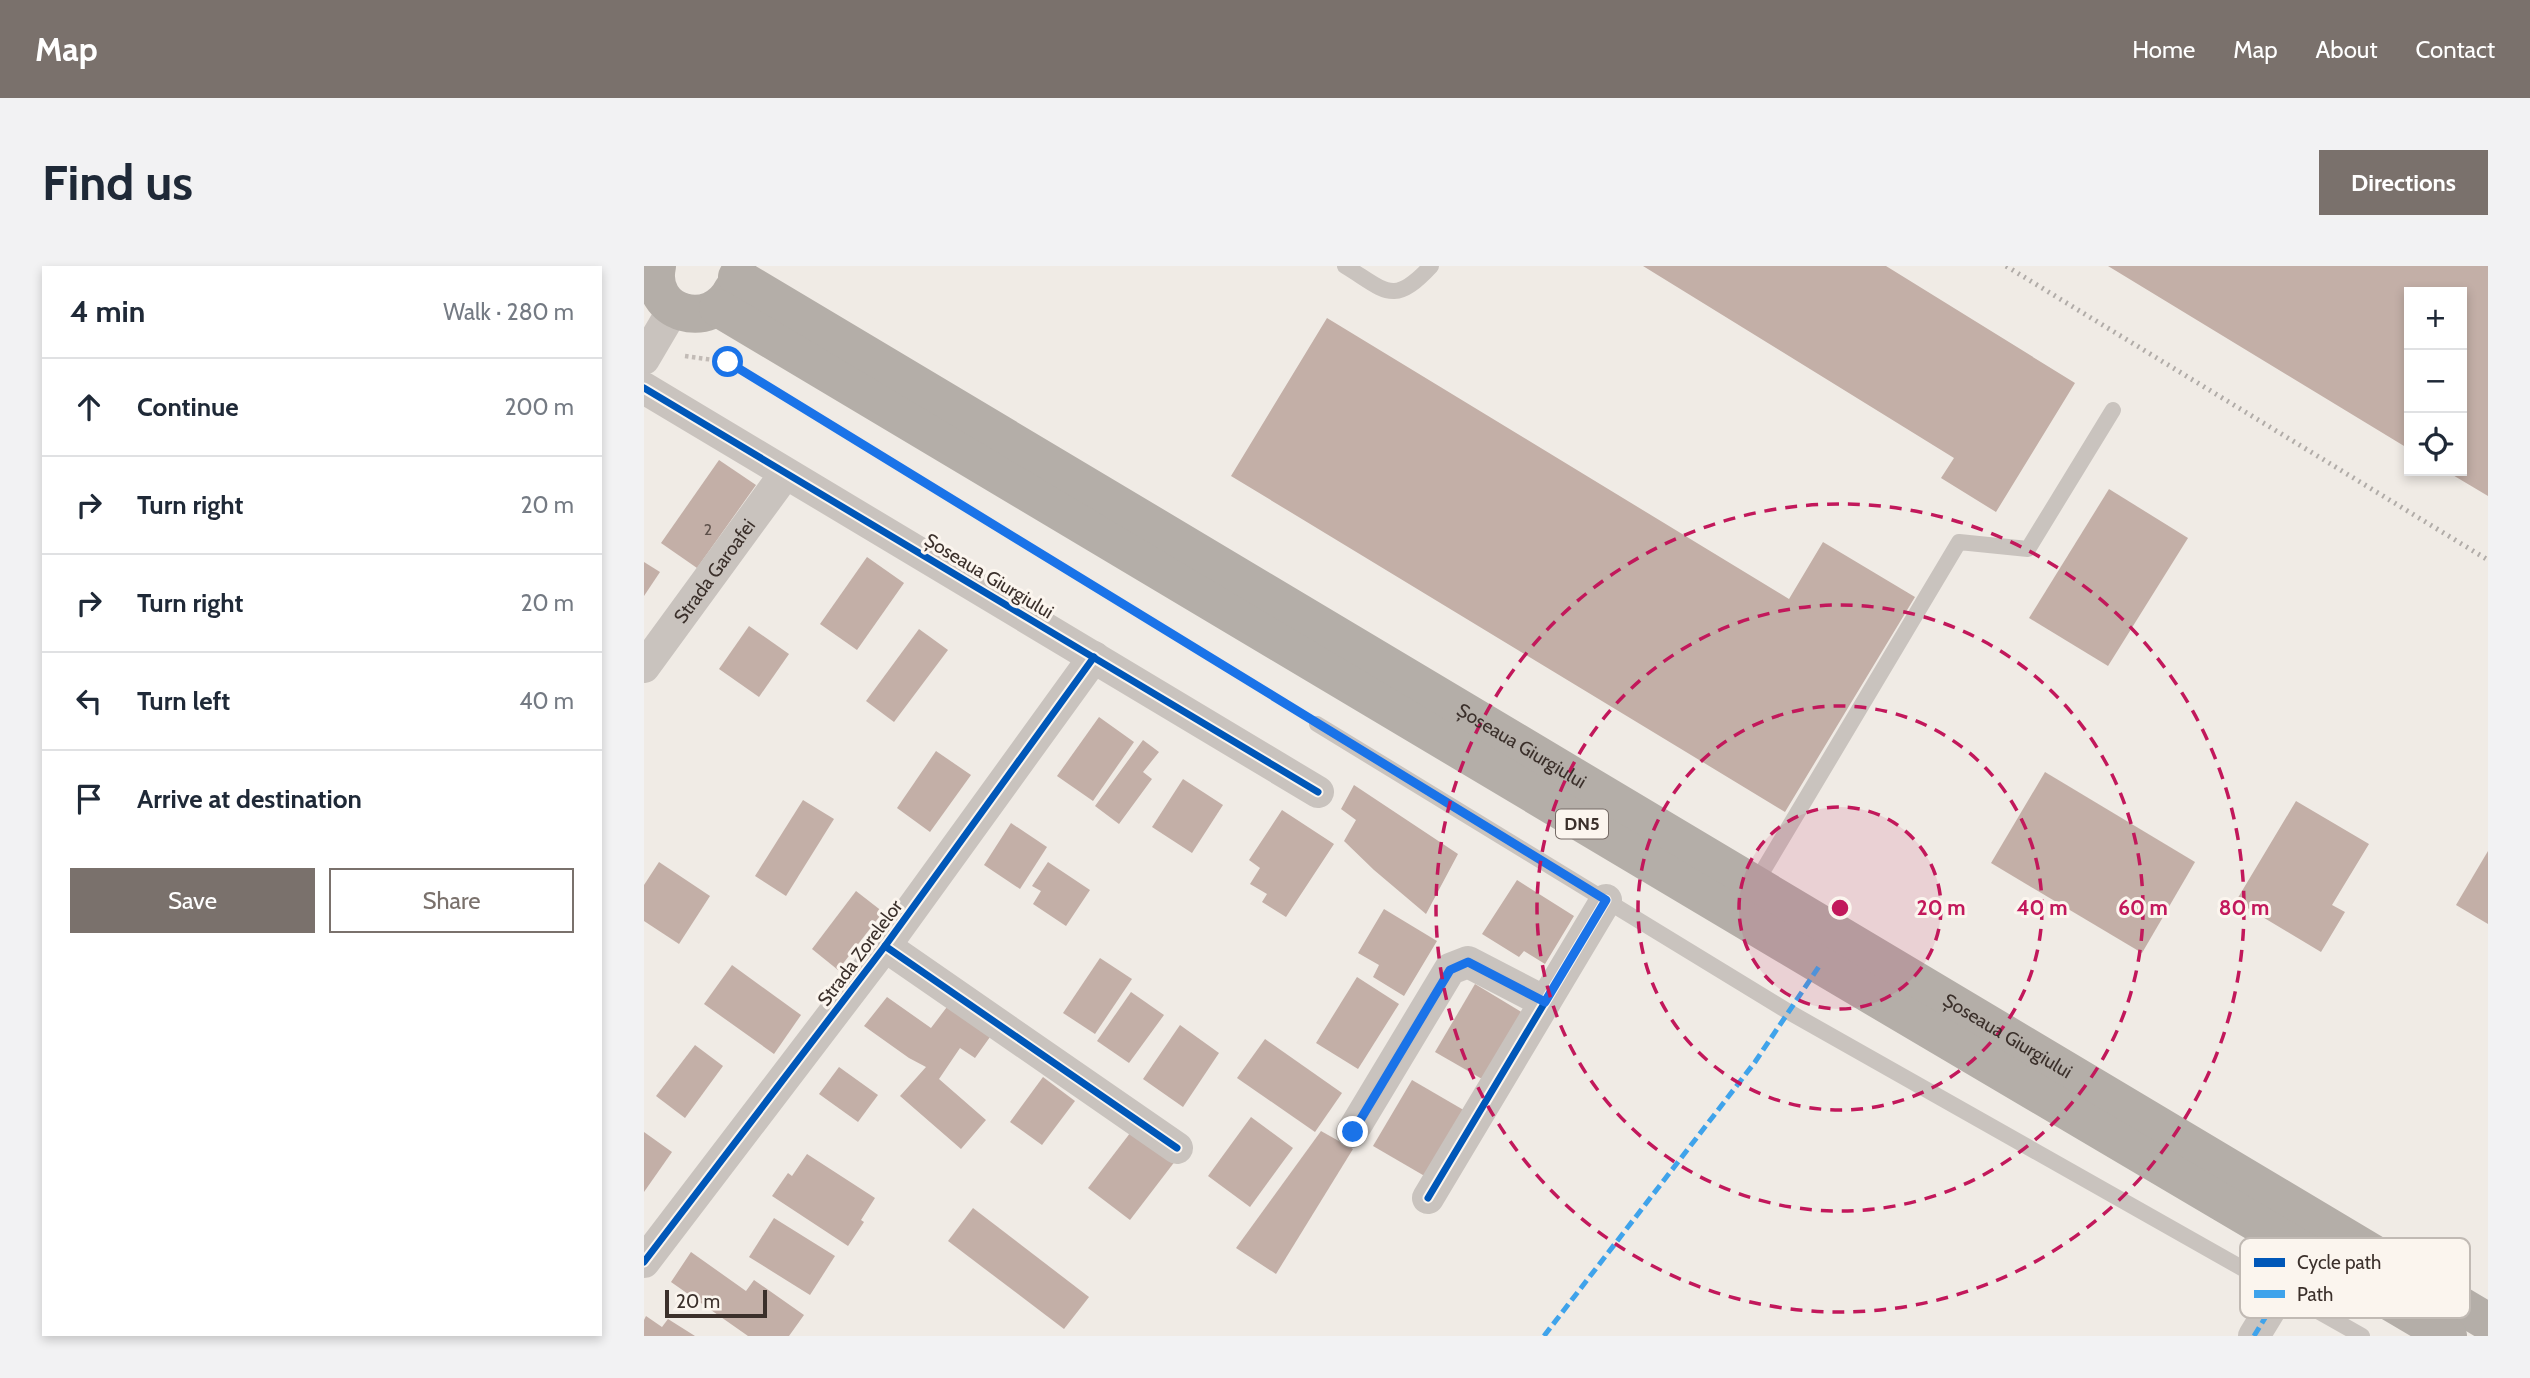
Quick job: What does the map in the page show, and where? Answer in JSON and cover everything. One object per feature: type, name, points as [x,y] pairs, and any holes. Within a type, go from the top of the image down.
[{"type":"highway","points":[[653,268],[660,293],[674,308],[684,313],[696,315],[730,284]]},
{"type":"highway","name":"Șoseaua Giurgiului","points":[[730,284],[1755,884],[2347,1238]]},
{"type":"highway","name":"Șoseaua Giurgiului","points":[[730,284],[1820,965],[2281,1238]]},
{"type":"highway","name":"Șoseaua Giurgiului","points":[[2470,1311],[2488,1322]]},
{"type":"highway","name":"Șoseaua Giurgiului","points":[[2416,1318],[2445,1335]]},
{"type":"street","points":[[647,354],[674,308]]},
{"type":"street","name":"Șoseaua Giurgiului","points":[[644,388],[1318,792]]},
{"type":"street","name":"Strada Garoafei","points":[[644,667],[785,474]]},
{"type":"street","name":"Strada Zorelelor","points":[[644,1262],[885,946],[1094,657]]},
{"type":"street","points":[[1427,1198],[1606,900]]},
{"type":"street","points":[[885,946],[1177,1148]]},
{"type":"street","points":[[1353,1132],[1450,970],[1468,962],[1545,1002]]},
{"type":"street","points":[[2254,1336],[2265,1318]]},
{"type":"lane","points":[[1345,266],[1388,292],[1395,292],[1403,291],[1416,282],[1432,266]]},
{"type":"lane","points":[[1755,884],[1959,542],[2028,549],[2113,410]]},
{"type":"lane","points":[[1317,724],[1789,1012],[2240,1266]]},
{"type":"lane","points":[[2331,1318],[2362,1336]]},
{"type":"path","points":[[647,354],[728,362],[1317,724]]},
{"type":"building","points":[[1643,266],[1886,266],[2075,383],[1996,512],[1941,478],[1954,458]]},
{"type":"building","points":[[2108,266],[2488,266],[2488,496],[2454,476],[2467,476],[2467,287],[2404,287],[2404,446]]},
{"type":"building","points":[[1327,318],[1789,599],[1823,542],[1915,597],[1785,812],[1231,476]]},
{"type":"building","points":[[719,460],[756,485],[697,568],[661,543]]},
{"type":"building","points":[[2109,489],[2188,538],[2108,666],[2029,618]]},
{"type":"building","points":[[867,557],[904,583],[857,650],[820,624]]},
{"type":"building","points":[[644,562],[660,572],[644,596]]},
{"type":"building","points":[[749,626],[789,654],[759,697],[719,669]]},
{"type":"building","points":[[919,629],[948,650],[894,722],[866,701]]},
{"type":"building","points":[[1099,717],[1134,742],[1093,801],[1057,776]]},
{"type":"building","points":[[1143,740],[1159,752],[1143,772],[1152,779],[1119,824],[1095,806]]},
{"type":"building","points":[[936,751],[971,775],[930,832],[897,808]]},
{"type":"building","points":[[2045,772],[2195,862],[2142,953],[1991,863]]},
{"type":"building","points":[[1183,779],[1223,805],[1192,853],[1152,827]]},
{"type":"building","points":[[1354,785],[1458,854],[1426,914],[1344,841],[1356,820],[1341,809]]},
{"type":"building","points":[[803,800],[834,819],[786,896],[755,876]]},
{"type":"building","points":[[2296,801],[2369,844],[2332,905],[2345,912],[2321,952],[2236,901]]},
{"type":"building","points":[[1282,810],[1334,844],[1286,917],[1262,902],[1267,894],[1250,884],[1260,868],[1249,860]]},
{"type":"building","points":[[1011,823],[1047,847],[1020,889],[984,865]]},
{"type":"building","points":[[2488,851],[2488,924],[2456,905]]},
{"type":"building","points":[[659,862],[710,896],[679,944],[644,921],[644,885]]},
{"type":"building","points":[[1048,862],[1090,890],[1066,926],[1033,904],[1041,891],[1032,886]]},
{"type":"building","points":[[1517,880],[1574,916],[1545,964],[1524,951],[1519,957],[1482,934]]},
{"type":"building","points":[[856,891],[883,912],[838,970],[812,949]]},
{"type":"building","points":[[1384,909],[1437,941],[1404,996],[1373,977],[1379,965],[1358,953]]},
{"type":"building","points":[[1100,958],[1132,979],[1095,1034],[1063,1013]]},
{"type":"building","points":[[732,965],[801,1015],[774,1054],[704,1004]]},
{"type":"building","points":[[1357,977],[1399,1004],[1358,1069],[1316,1043]]},
{"type":"building","points":[[1475,984],[1528,1016],[1489,1083],[1435,1052]]},
{"type":"building","points":[[1131,992],[1164,1015],[1129,1063],[1097,1041]]},
{"type":"building","points":[[887,997],[931,1028],[953,999],[995,1030],[975,1058],[960,1048],[939,1079],[986,1120],[961,1149],[900,1096],[926,1067],[864,1026]]},
{"type":"building","points":[[1180,1025],[1219,1053],[1183,1107],[1143,1079]]},
{"type":"building","points":[[1265,1039],[1342,1093],[1315,1132],[1237,1078]]},
{"type":"building","points":[[695,1045],[723,1066],[685,1118],[656,1096]]},
{"type":"building","points":[[839,1067],[878,1095],[858,1122],[819,1094]]},
{"type":"building","points":[[1043,1077],[1075,1101],[1042,1145],[1010,1122]]},
{"type":"building","points":[[1412,1080],[1467,1112],[1428,1178],[1373,1146]]},
{"type":"building","points":[[1251,1117],[1293,1148],[1250,1207],[1208,1176]]},
{"type":"building","points":[[1137,1124],[1179,1156],[1130,1220],[1088,1188]]},
{"type":"building","points":[[1321,1131],[1353,1149],[1276,1274],[1236,1248]]},
{"type":"building","points":[[644,1132],[672,1152],[644,1192]]},
{"type":"building","points":[[807,1154],[875,1198],[861,1220],[864,1222],[848,1246],[772,1196],[788,1173],[792,1176]]},
{"type":"building","points":[[973,1208],[1089,1297],[1064,1329],[948,1241]]},
{"type":"building","points":[[774,1218],[835,1256],[810,1295],[749,1257]]},
{"type":"building","points":[[691,1252],[746,1291],[754,1280],[804,1315],[789,1336],[748,1336],[671,1282]]},
{"type":"building","points":[[646,1316],[662,1327],[668,1319],[695,1336],[644,1336]]},
{"type":"railway","points":[[2006,266],[2488,560]]},
{"type":"marked path","points":[[1352,1132],[1450,969],[1468,962],[1545,1002]]},
{"type":"marked path","points":[[1544,1336],[1755,1062],[1820,965]]},
{"type":"marked path","points":[[2254,1336],[2265,1318]]},
{"type":"cycle path","points":[[644,388],[1318,792]]},
{"type":"cycle path","points":[[644,1262],[885,946],[1094,657]]},
{"type":"cycle path","points":[[1428,1198],[1606,900]]},
{"type":"cycle path","points":[[885,946],[1177,1148]]},
{"type":"route","points":[[728,362],[1606,900],[1545,1002],[1478,965],[1468,962],[1450,970],[1353,1132]]}]
